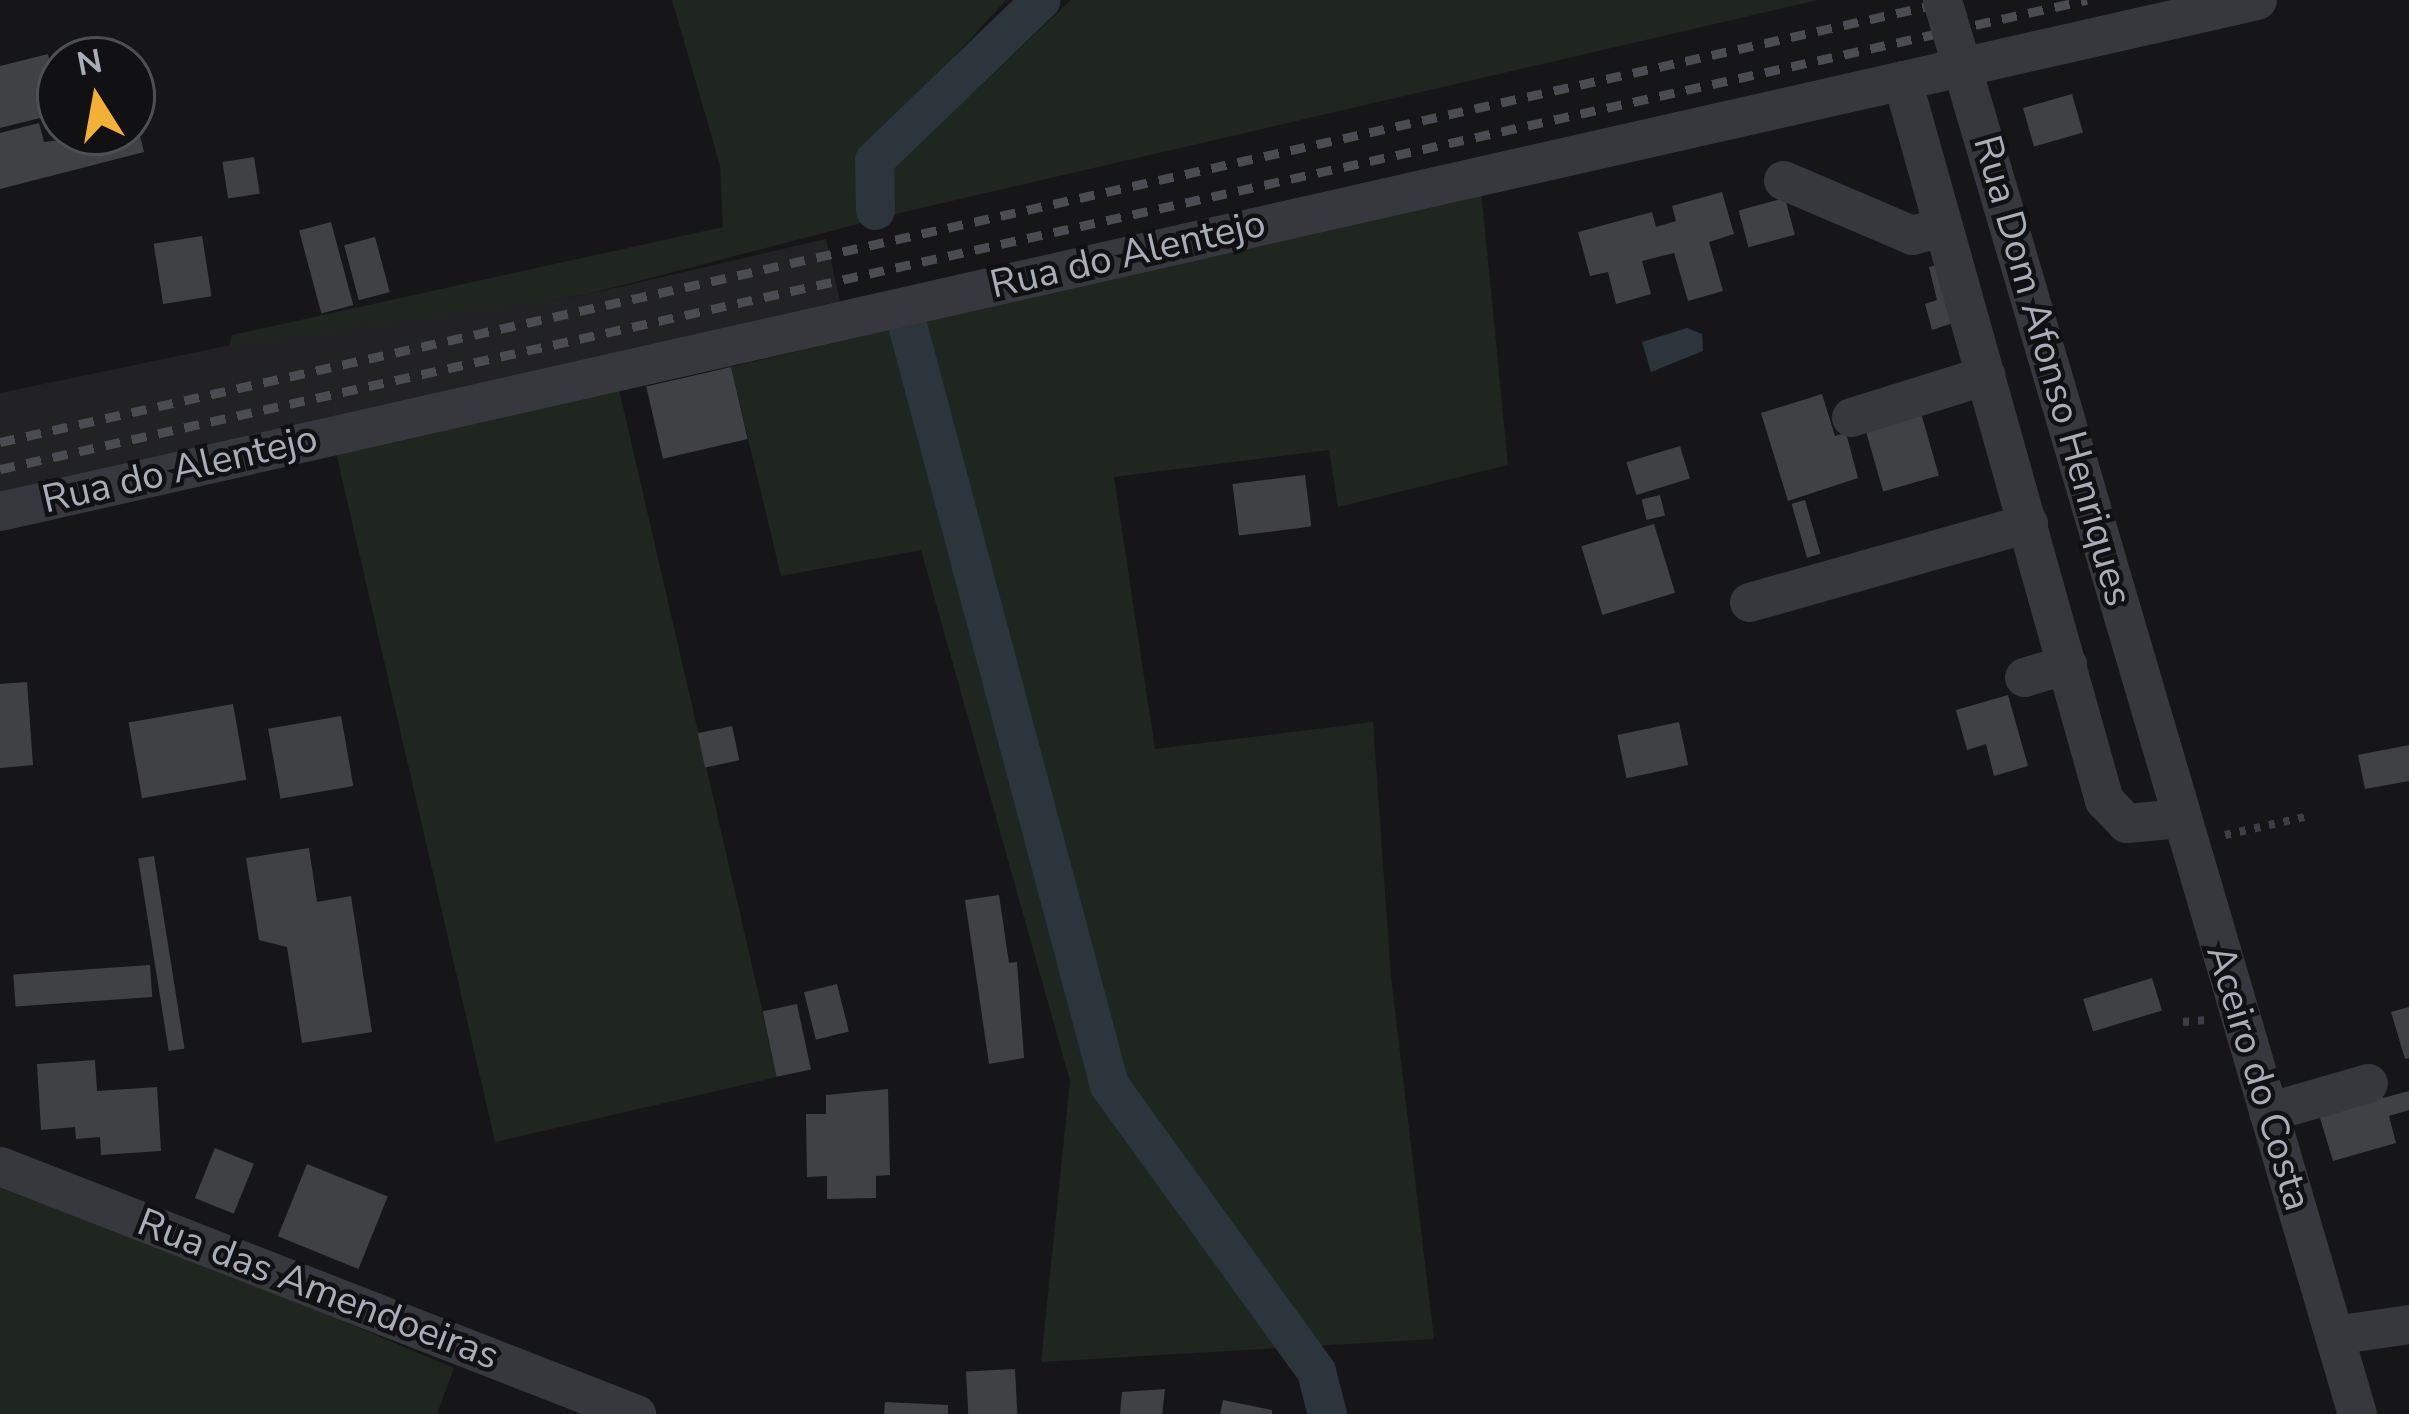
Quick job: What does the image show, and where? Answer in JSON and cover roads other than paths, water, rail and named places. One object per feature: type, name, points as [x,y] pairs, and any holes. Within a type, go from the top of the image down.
[{"type":"street","name":"Rua Dom Afonso Henriques","points":[[1942,0],[2160,742]]},
{"type":"street","name":"Rua do Alentejo","points":[[0,511],[2257,0]]},
{"type":"street","points":[[1902,80],[2104,800],[2126,823],[2185,831]]},
{"type":"street","points":[[1783,179],[1912,235],[1943,226]]},
{"type":"street","points":[[1851,417],[1986,375]]},
{"type":"street","points":[[1749,602],[2027,523]]},
{"type":"street","points":[[2024,677],[2067,664]]},
{"type":"street","name":"Aceiro do Costa","points":[[2160,742],[2357,1414]]},
{"type":"street","points":[[2268,1112],[2368,1082]]},
{"type":"street","name":"Rua das Amendoeiras","points":[[0,1166],[636,1414]]},
{"type":"street","points":[[2334,1335],[2409,1324]]},
{"type":"waterway","points":[[875,210],[874,160],[1040,0]]},
{"type":"waterway","points":[[908,328],[1109,1085],[1316,1371],[1327,1414]]},
{"type":"railway","points":[[0,442],[1955,0]]},
{"type":"railway","points":[[0,469],[2087,0]]}]
